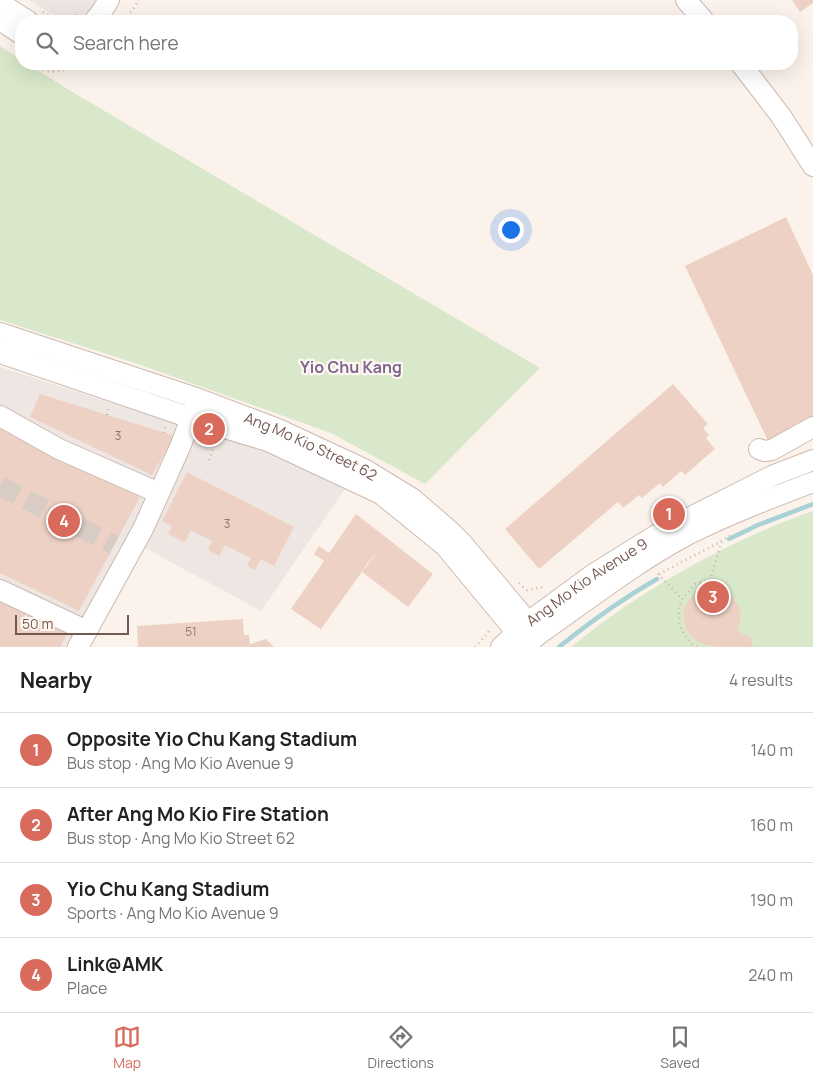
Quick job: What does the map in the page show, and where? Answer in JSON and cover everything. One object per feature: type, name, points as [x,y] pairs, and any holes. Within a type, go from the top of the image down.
[{"type":"street","points":[[96,15],[100,14],[109,0]]},
{"type":"street","points":[[114,15],[124,0]]},
{"type":"street","points":[[686,0],[699,15]]},
{"type":"street","points":[[0,3],[32,15]]},
{"type":"street","points":[[0,20],[15,30]]},
{"type":"street","points":[[746,70],[810,156]]},
{"type":"street","name":"Ang Mo Kio Street 62","points":[[0,334],[199,399],[278,429],[364,469],[413,500],[435,528],[445,546],[527,636]]},
{"type":"street","name":"Ang Mo Kio Street 62","points":[[0,353],[191,418],[268,441],[381,494],[435,528]]},
{"type":"street","points":[[0,590],[82,639],[122,549],[143,529],[180,447],[199,399]]},
{"type":"street","points":[[0,416],[59,449],[159,493]]},
{"type":"street","points":[[759,450],[772,450],[813,428]]},
{"type":"street","name":"Ang Mo Kio Avenue 9","points":[[527,636],[592,575],[661,532],[774,474],[813,460]]},
{"type":"street","name":"Ang Mo Kio Avenue 9","points":[[501,647],[527,636],[650,557],[689,535],[752,505],[813,482]]},
{"type":"path","points":[[129,15],[138,0]]},
{"type":"path","points":[[44,70],[60,70]]},
{"type":"path","points":[[107,415],[108,407]]},
{"type":"path","points":[[209,460],[215,442]]},
{"type":"path","points":[[682,599],[658,574],[722,541],[737,531]]},
{"type":"path","points":[[697,647],[684,634],[679,624],[679,607],[682,599],[695,584],[710,580],[722,541]]},
{"type":"path","points":[[514,578],[527,590],[542,588],[550,583]]},
{"type":"shaded area","points":[[29,0],[98,0],[94,7],[83,15],[54,15]]},
{"type":"shaded area","points":[[0,367],[127,408],[267,447],[347,486],[261,611],[145,548],[90,647],[0,647]]},
{"type":"green space","points":[[0,46],[15,56],[15,70],[37,70],[540,368],[425,484],[331,433],[135,363],[0,320]]},
{"type":"green space","points":[[813,511],[813,647],[571,647],[605,620],[682,571],[734,544]]},
{"type":"building","points":[[792,0],[813,0],[813,3],[800,12]]},
{"type":"building","points":[[786,217],[813,275],[813,421],[769,443],[685,266]]},
{"type":"building","points":[[673,384],[708,424],[703,428],[709,435],[706,438],[715,449],[685,475],[681,471],[663,487],[660,483],[642,498],[639,495],[623,508],[618,502],[539,569],[505,529]]},
{"type":"building","points":[[40,394],[175,436],[152,475],[30,417]]},
{"type":"building","points":[[0,428],[140,497],[79,611],[0,573]]},
{"type":"building","points":[[187,472],[294,527],[274,566],[261,559],[255,570],[247,566],[251,558],[225,545],[219,556],[208,550],[212,541],[191,530],[185,542],[168,534],[172,526],[162,521]]},
{"type":"building","points":[[356,514],[433,574],[408,607],[362,572],[321,629],[291,609],[324,561],[314,554],[319,546],[329,553]]},
{"type":"building","points":[[709,589],[718,589],[726,592],[733,598],[741,614],[737,631],[751,638],[753,647],[715,647],[698,642],[691,636],[686,629],[684,620],[684,611],[687,603],[693,596]]},
{"type":"building","points":[[0,602],[67,634],[60,647],[0,647]]},
{"type":"building","points":[[243,619],[244,635],[249,635],[250,644],[266,639],[274,647],[138,647],[137,626]]},
{"type":"waterway","points":[[729,539],[758,525],[813,504]]},
{"type":"waterway","points":[[559,647],[606,611],[657,579]]},
{"type":"tunnel","points":[[0,486],[114,545]]},
{"type":"place","name":"After Ang Mo Kio Fire Station","points":[[209,429]]},
{"type":"place","name":"Opposite Yio Chu Kang Stadium","points":[[669,514]]},
{"type":"place","name":"Link@AMK","points":[[64,521]]},
{"type":"place","name":"Yio Chu Kang Stadium","points":[[713,597]]},
{"type":"district","name":"Yio Chu Kang","points":[[351,367]]}]
